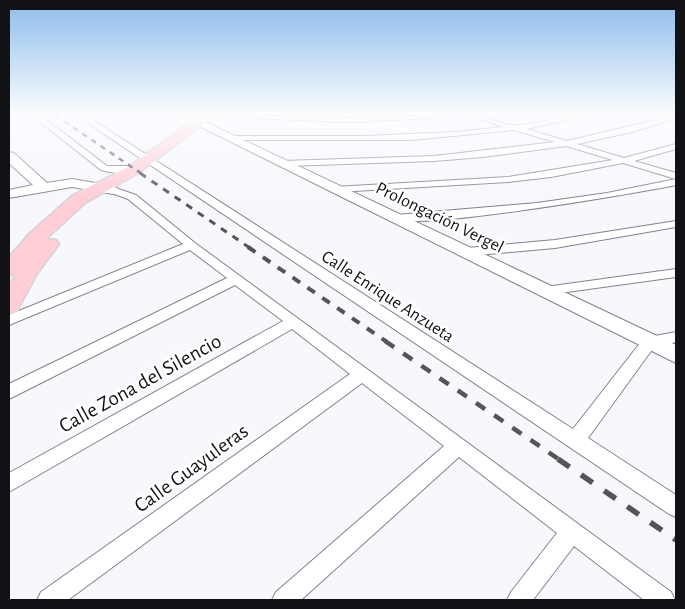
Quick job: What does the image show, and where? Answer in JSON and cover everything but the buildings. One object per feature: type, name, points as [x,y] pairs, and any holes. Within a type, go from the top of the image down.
[{"type":"main road","points":[[9,269],[37,237],[64,211],[79,199],[107,189],[132,176],[141,164],[166,143]]},
{"type":"main road","points":[[9,306],[38,256],[64,226],[107,189]]},
{"type":"street","points":[[72,143],[104,168],[112,170],[141,164]]},
{"type":"street","name":"Calle Enrique Anzueta","points":[[115,143],[141,164],[676,507]]},
{"type":"street","name":"Prolongación Vergel","points":[[244,143],[676,354]]},
{"type":"street","points":[[286,163],[438,159],[507,152],[564,143]]},
{"type":"street","points":[[568,143],[676,176]]},
{"type":"street","points":[[336,189],[419,186],[563,172],[623,160],[676,146]]},
{"type":"street","points":[[9,156],[43,187]]},
{"type":"street","points":[[396,218],[481,213],[560,204],[629,193],[676,182]]},
{"type":"street","points":[[9,194],[72,183],[107,189],[132,197],[191,245],[663,600]]},
{"type":"street","points":[[466,252],[555,244],[676,224]]},
{"type":"street","points":[[9,320],[191,245]]},
{"type":"street","points":[[545,291],[676,273]]},
{"type":"street","points":[[9,392],[236,279]]},
{"type":"street","name":"Calle Zona del Silencio","points":[[9,482],[293,322]]},
{"type":"street","points":[[575,442],[649,342],[676,337]]},
{"type":"street","name":"Calle Guayuleras","points":[[49,600],[362,374]]},
{"type":"street","points":[[284,600],[458,446]]},
{"type":"street","points":[[525,598],[572,532]]},
{"type":"railway","points":[[97,143],[142,174]]},
{"type":"railway","points":[[140,173],[250,248]]},
{"type":"railway","points":[[248,247],[387,342]]},
{"type":"railway","points":[[385,341],[560,460]]},
{"type":"railway","points":[[558,459],[676,540]]}]
